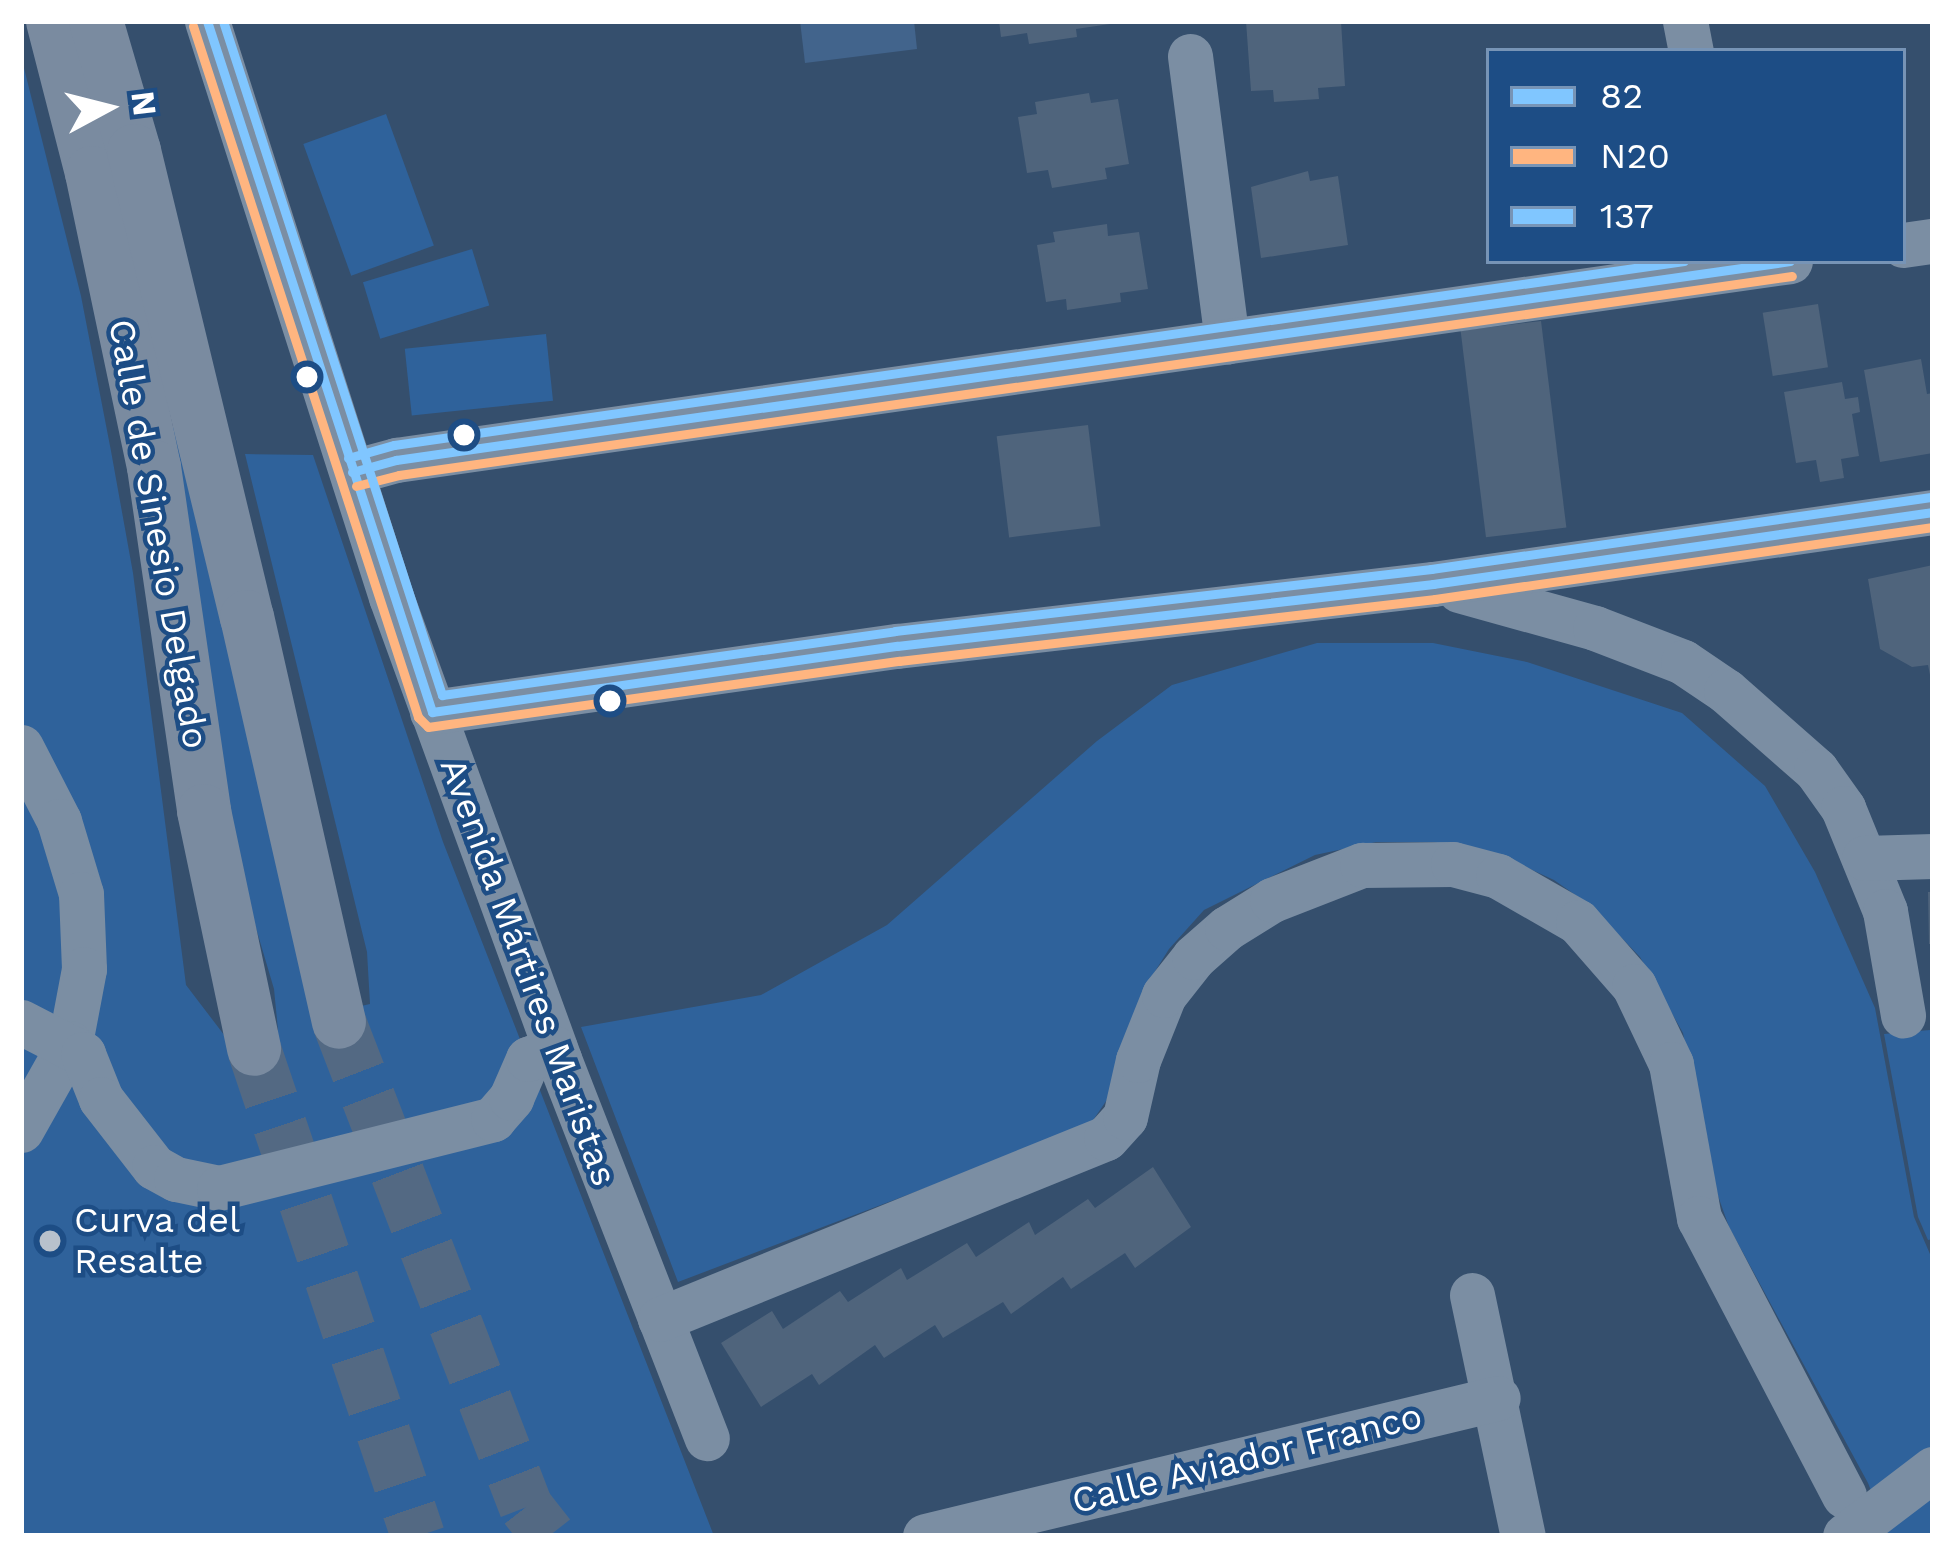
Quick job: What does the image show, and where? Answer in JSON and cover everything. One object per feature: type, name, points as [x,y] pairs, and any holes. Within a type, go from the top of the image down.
[{"type":"main road","name":"Calle de Sinesio Delgado","points":[[53,21],[92,172],[154,467],[204,812],[254,1049]]},
{"type":"main road","name":"Calle de Sinesio Delgado","points":[[96,21],[161,262],[339,1022]]},
{"type":"street","name":"Avenida Mártires Maristas","points":[[207,21],[432,712],[555,1048],[707,1438]]},
{"type":"street","points":[[1190,56],[1227,342]]},
{"type":"street","points":[[352,472],[396,460],[1737,265]]},
{"type":"street","points":[[432,712],[897,646],[1433,584],[1933,512]]},
{"type":"street","points":[[1433,584],[1595,628],[1683,662],[1726,691],[1816,770],[1844,808],[1886,911],[1903,1015]]},
{"type":"street","points":[[21,747],[59,821],[81,894],[84,969],[70,1043],[21,1130]]},
{"type":"street","points":[[1864,858],[1933,856]]},
{"type":"street","points":[[660,1319],[1106,1138],[1125,1117],[1138,1060],[1164,995],[1193,956],[1227,928],[1272,900],[1362,865],[1453,864],[1498,876],[1579,922],[1634,986],[1671,1064],[1699,1218],[1845,1516],[1933,1469]]},
{"type":"street","points":[[21,1022],[70,1043],[91,1064],[101,1099],[124,1135],[154,1167],[176,1179],[219,1188],[493,1118],[511,1098],[528,1059],[555,1048]]},
{"type":"street","points":[[1472,1295],[1498,1398],[1523,1536]]},
{"type":"street","name":"Calle Aviador Franco","points":[[926,1536],[1498,1398]]},
{"type":"shaded area","points":[[800,21],[914,21],[917,49],[805,63]]},
{"type":"shaded area","points":[[21,56],[81,296],[133,573],[186,985],[231,1044],[278,1030],[274,989],[230,840],[167,428],[178,427],[321,1015],[370,1004],[367,952],[245,454],[313,455],[443,842],[714,1536],[21,1536]]},
{"type":"shaded area","points":[[386,114],[434,246],[351,276],[303,144]]},
{"type":"shaded area","points":[[472,249],[489,305],[380,339],[363,282]]},
{"type":"shaded area","points":[[546,334],[553,401],[412,415],[405,349]]},
{"type":"shaded area","points":[[1317,643],[1433,643],[1527,662],[1682,713],[1765,786],[1815,872],[1875,1008],[1914,1217],[1933,1261],[1933,1536],[1889,1536],[1868,1483],[1729,1227],[1710,1173],[1683,1033],[1640,957],[1591,906],[1554,880],[1515,862],[1434,842],[1376,842],[1315,855],[1204,910],[1169,949],[1144,989],[1113,1091],[1089,1126],[678,1282],[581,1027],[761,995],[887,925],[1097,741],[1172,685]]},
{"type":"shaded area","points":[[1930,1030],[1933,1239],[1928,1240],[1918,1217],[1884,1034]]},
{"type":"building","points":[[999,21],[1110,24],[1076,29],[1077,37],[1029,44],[1027,33],[1001,37]]},
{"type":"building","points":[[1246,21],[1341,21],[1345,86],[1318,88],[1319,99],[1274,102],[1273,90],[1251,91]]},
{"type":"building","points":[[1089,93],[1091,103],[1118,99],[1129,164],[1105,168],[1107,179],[1052,188],[1048,170],[1027,173],[1018,117],[1037,114],[1035,102]]},
{"type":"building","points":[[1308,171],[1310,181],[1338,176],[1348,245],[1261,258],[1251,187]]},
{"type":"building","points":[[1107,224],[1108,236],[1139,232],[1148,289],[1120,293],[1121,302],[1067,310],[1066,299],[1046,302],[1037,245],[1055,242],[1053,232]]},
{"type":"building","points":[[1818,304],[1828,367],[1773,376],[1763,313]]},
{"type":"building","points":[[1541,321],[1566,527],[1486,537],[1461,331]]},
{"type":"building","points":[[1921,359],[1927,394],[1933,393],[1933,453],[1880,462],[1864,370]]},
{"type":"building","points":[[1842,382],[1845,399],[1858,397],[1860,412],[1852,414],[1859,456],[1841,459],[1844,478],[1820,482],[1816,460],[1796,463],[1784,392]]},
{"type":"building","points":[[1088,425],[1100,526],[1009,537],[997,436]]},
{"type":"building","points":[[1933,565],[1931,680],[1928,665],[1912,667],[1880,649],[1868,579]]},
{"type":"building","points":[[1928,892],[1933,892],[1933,944],[1929,944]]},
{"type":"building","points":[[1153,1167],[1191,1227],[1135,1268],[1125,1253],[1071,1289],[1063,1277],[1011,1314],[1003,1302],[943,1338],[935,1325],[884,1358],[875,1345],[819,1385],[812,1374],[761,1407],[721,1343],[772,1311],[783,1329],[840,1291],[848,1302],[901,1268],[907,1280],[967,1243],[976,1257],[1029,1222],[1035,1235],[1088,1199],[1095,1208]]},
{"type":"tunnel","points":[[339,1022],[526,1507],[549,1536]]},
{"type":"tunnel","points":[[254,1049],[418,1536]]},
{"type":"transit line","name":"82","points":[[207,21],[432,712],[897,646],[1433,584],[1933,512]]},
{"type":"transit line","name":"137","points":[[223,21],[442,695],[895,631],[1431,569],[1931,497]]},
{"type":"transit line","name":"N20","points":[[193,26],[418,717],[428,727],[899,661],[1435,599],[1933,527]]},
{"type":"transit line","name":"137","points":[[348,458],[394,445],[1663,264]]},
{"type":"transit line","name":"82","points":[[352,472],[396,460],[1769,264]]},
{"type":"transit line","name":"N20","points":[[356,486],[399,475],[1792,276]]},
{"type":"place","name":"Curva del Resalte","points":[[50,1241]]}]
